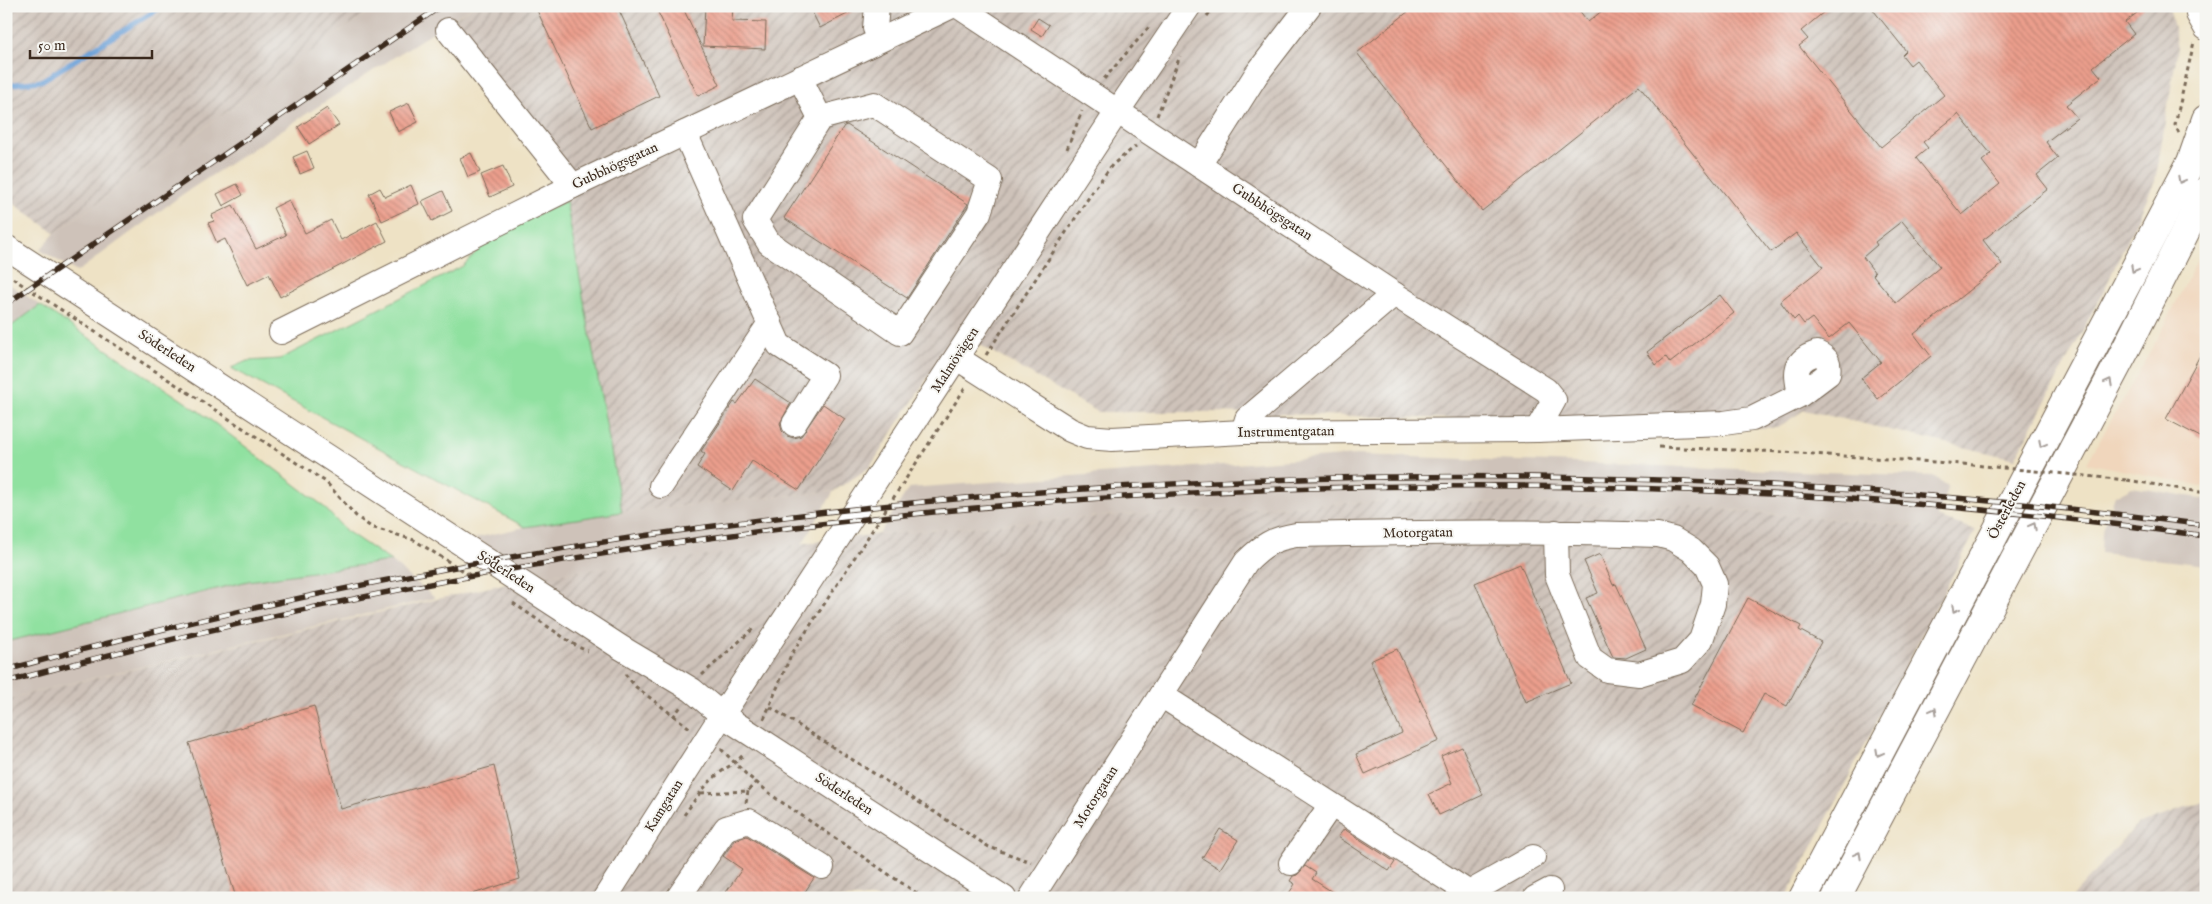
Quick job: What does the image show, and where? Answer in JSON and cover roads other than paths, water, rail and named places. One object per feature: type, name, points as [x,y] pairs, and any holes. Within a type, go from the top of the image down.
[{"type":"main road","name":"Österleden","points":[[1803,898],[2191,162],[2206,119]]},
{"type":"main road","points":[[1836,898],[2127,347],[2206,191]]},
{"type":"street","points":[[877,6],[875,28],[880,39]]},
{"type":"street","name":"Gubbhögsgatan","points":[[281,332],[591,178],[660,153],[691,125],[789,78],[952,6]]},
{"type":"street","name":"Gubbhögsgatan","points":[[958,6],[1117,112],[1285,220],[1394,294],[1546,390],[1554,400],[1537,430]]},
{"type":"street","name":"Malmövägen","points":[[722,714],[1117,112],[1189,6]]},
{"type":"street","points":[[1200,166],[1256,76],[1309,6]]},
{"type":"street","points":[[2200,6],[2198,14],[2203,31]]},
{"type":"street","points":[[448,30],[591,178]]},
{"type":"street","points":[[789,78],[820,118]]},
{"type":"street","points":[[874,104],[990,180],[979,213],[900,333],[769,244],[755,220],[820,118],[874,104]]},
{"type":"street","points":[[691,125],[779,345],[825,375],[794,424]]},
{"type":"street","name":"Söderleden","points":[[6,247],[620,647],[692,690],[722,714],[1004,898]]},
{"type":"street","points":[[1242,432],[1247,419],[1394,294]]},
{"type":"street","points":[[661,486],[770,323]]},
{"type":"street","name":"Instrumentgatan","points":[[957,358],[1070,430],[1087,437],[1112,440],[1242,432],[1537,430],[1724,423],[1752,419],[1800,395]]},
{"type":"street","name":"Motorgatan","points":[[1032,898],[1246,562],[1262,546],[1277,538],[1316,534],[1556,532],[1658,535],[1673,539],[1691,550],[1707,566],[1715,584],[1713,604],[1701,640],[1682,661],[1639,674],[1607,670],[1590,658],[1557,575],[1556,532]]},
{"type":"street","points":[[1161,695],[1473,895],[1533,858]]},
{"type":"street","name":"Kamgatan","points":[[605,898],[722,714]]},
{"type":"street","points":[[1291,862],[1331,805]]},
{"type":"street","points":[[678,898],[726,828],[750,821],[822,867]]},
{"type":"waterway","points":[[6,85],[41,81],[163,6]]},
{"type":"railway","points":[[6,304],[441,6]]},
{"type":"railway","points":[[6,670],[275,603],[548,551],[823,512],[1099,488],[1376,477],[1653,480],[1930,496],[2206,525]]},
{"type":"railway","points":[[6,682],[274,616],[546,563],[821,524],[1098,498],[1376,487],[1654,489],[1931,505],[2206,536]]}]
